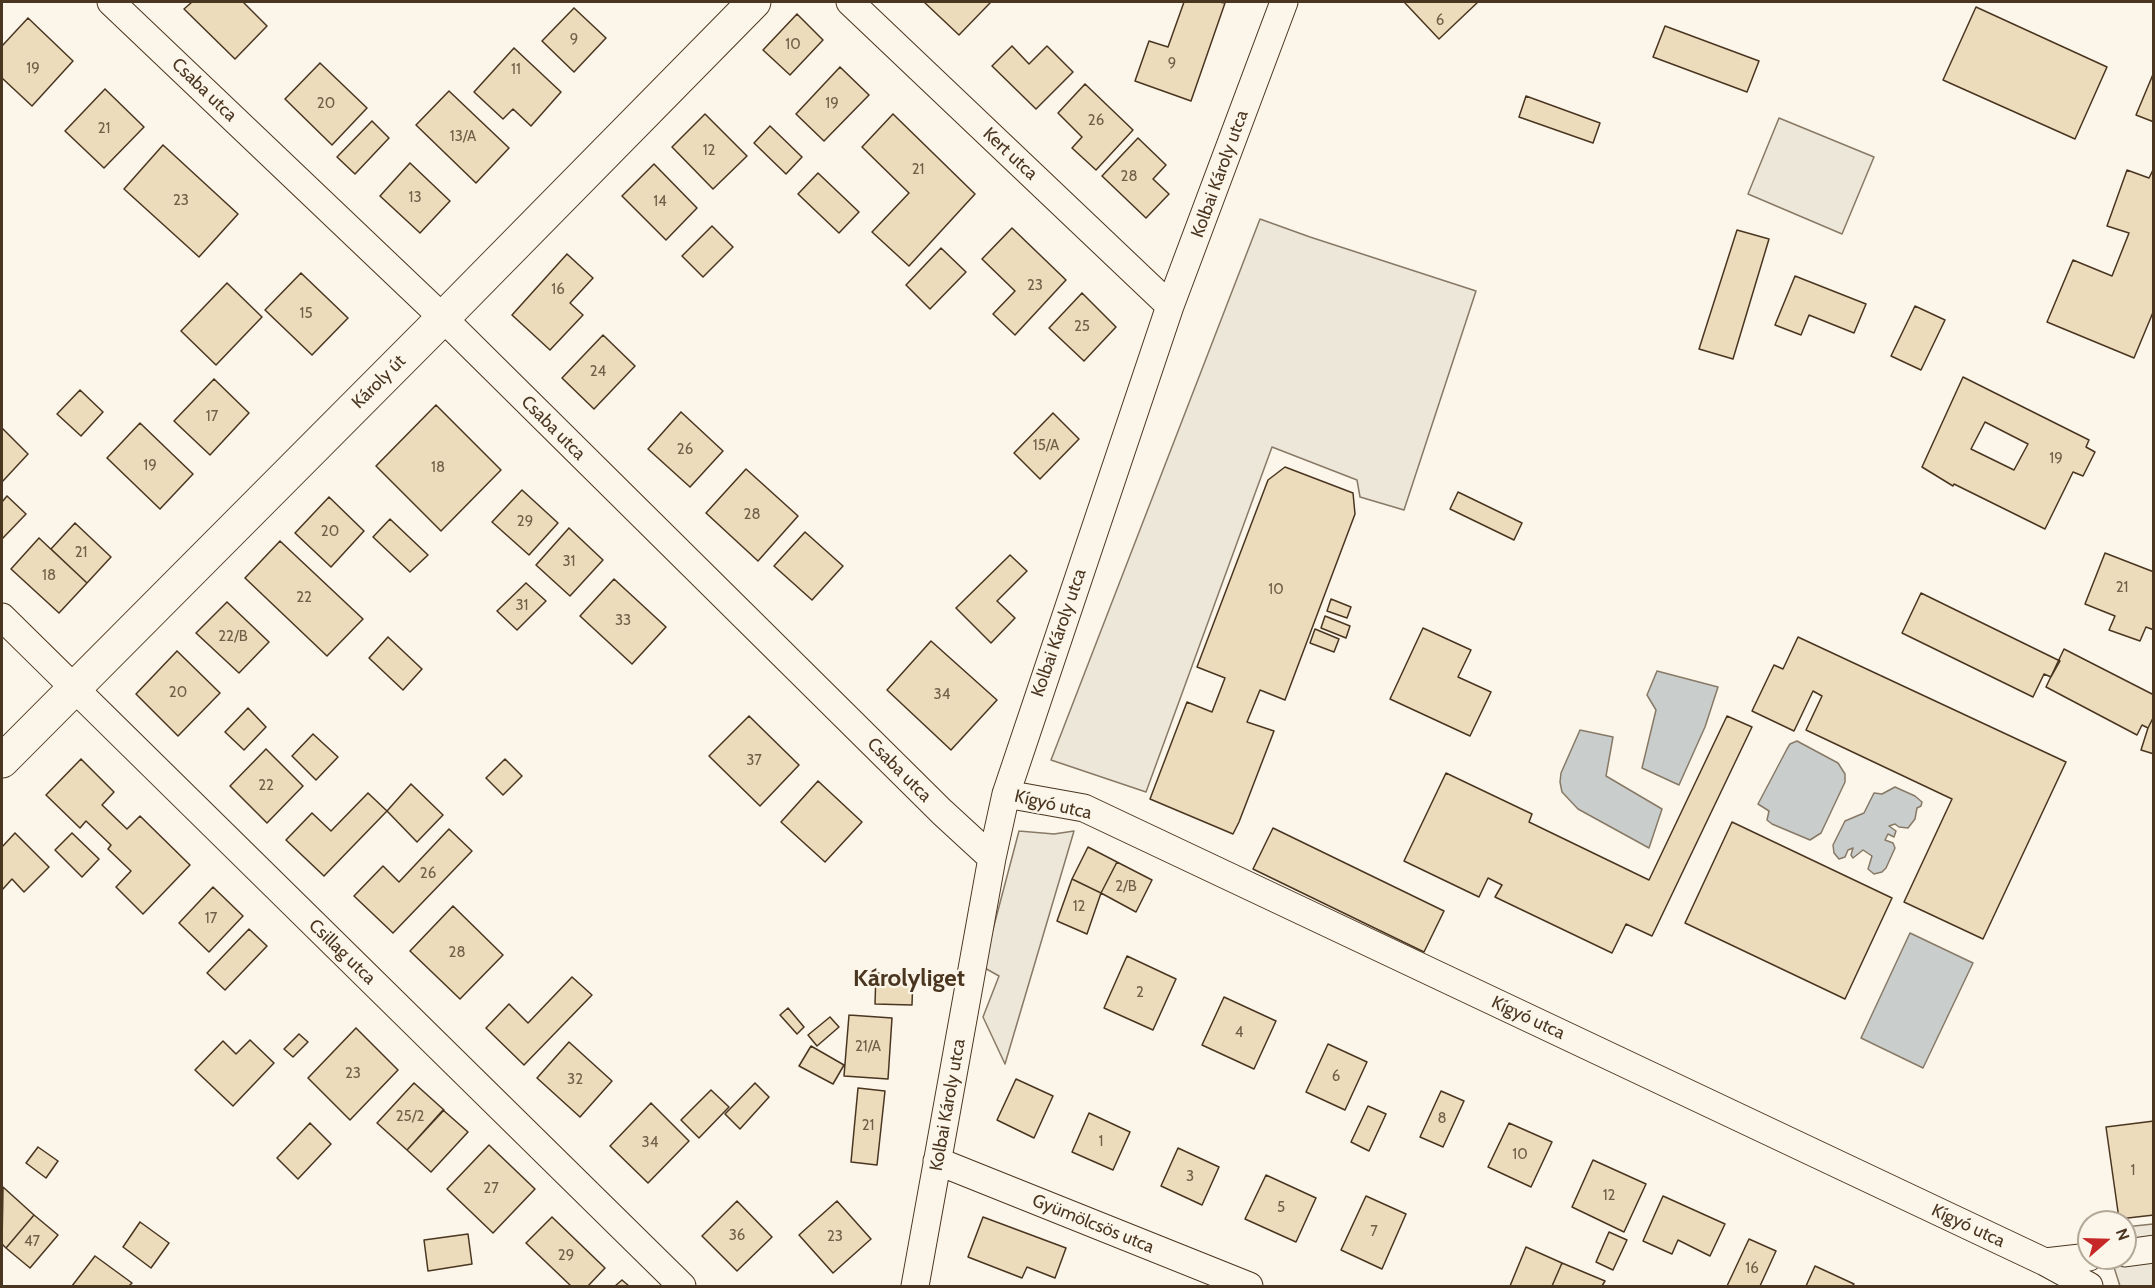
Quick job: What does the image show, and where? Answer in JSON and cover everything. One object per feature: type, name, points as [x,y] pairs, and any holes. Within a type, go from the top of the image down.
[{"type":"street","name":"Csaba utca","points":[[111,2],[442,318],[942,812],[992,858]]},
{"type":"street","name":"Károly út","points":[[2,761],[754,2]]},
{"type":"street","name":"Kert utca","points":[[850,2],[1170,306]]},
{"type":"street","name":"Kolbai Károly utca","points":[[915,1287],[992,858],[1006,794],[1170,306],[1284,2]]},
{"type":"street","name":"Csillag utca","points":[[2,617],[682,1287]]},
{"type":"street","name":"Kígyó utca","points":[[1006,794],[1084,808],[2044,1262],[2089,1287]]},
{"type":"street","name":"Gyümölcsös utca","points":[[937,1161],[1249,1287]]},
{"type":"street","points":[[2137,1251],[2154,1249]]},
{"type":"street","points":[[2044,1262],[2077,1258]]},
{"type":"shaded area","points":[[1779,118],[1874,157],[1842,234],[1748,194]]},
{"type":"shaded area","points":[[1260,219],[1476,291],[1404,510],[1360,497],[1357,480],[1272,447],[1146,792],[1051,760]]},
{"type":"shaded area","points":[[1657,671],[1718,687],[1705,727],[1679,785],[1642,768],[1656,710],[1647,695]]},
{"type":"shaded area","points":[[1580,730],[1613,737],[1606,776],[1662,809],[1649,848],[1578,809],[1562,792],[1561,773]]},
{"type":"shaded area","points":[[1797,741],[1838,763],[1845,774],[1845,782],[1821,833],[1810,840],[1772,824],[1767,820],[1769,811],[1758,804],[1790,744]]},
{"type":"shaded area","points":[[1895,787],[1915,796],[1922,802],[1917,808],[1915,819],[1908,828],[1895,824],[1889,826],[1896,831],[1894,837],[1888,834],[1885,840],[1893,843],[1895,848],[1886,868],[1874,874],[1868,869],[1872,856],[1863,850],[1853,858],[1851,855],[1853,848],[1848,850],[1845,857],[1839,859],[1834,853],[1833,845],[1845,821],[1864,813],[1874,793],[1882,794]]},
{"type":"shaded area","points":[[1019,831],[1054,834],[1074,831],[1005,1064],[983,1017],[999,976],[983,967]]},
{"type":"shaded area","points":[[1910,933],[1973,963],[1923,1068],[1861,1038]]},
{"type":"shaded area","points":[[2153,1224],[2153,1286],[2120,1286],[2115,1270],[2137,1270],[2137,1226]]},
{"type":"building","points":[[192,2],[243,2],[267,26],[235,59],[184,9]]},
{"type":"building","points":[[924,2],[989,2],[990,3],[959,35]]},
{"type":"building","points":[[1184,2],[1225,3],[1191,101],[1135,81],[1149,41],[1168,47]]},
{"type":"building","points":[[1406,2],[1478,2],[1439,39]]},
{"type":"building","points":[[1976,7],[2107,67],[2075,139],[1943,80]]},
{"type":"building","points":[[574,8],[606,38],[574,72],[542,41]]},
{"type":"building","points":[[797,14],[823,40],[790,75],[763,50]]},
{"type":"building","points":[[28,18],[73,61],[32,106],[2,78],[2,46]]},
{"type":"building","points":[[1665,26],[1759,61],[1747,92],[1653,57]]},
{"type":"building","points":[[1012,46],[1029,64],[1047,46],[1073,72],[1036,109],[992,66]]},
{"type":"building","points":[[514,48],[561,92],[531,126],[513,109],[503,119],[474,92]]},
{"type":"building","points":[[320,63],[367,108],[332,145],[285,99]]},
{"type":"building","points":[[840,67],[869,95],[824,141],[796,114]]},
{"type":"building","points":[[2154,72],[2154,122],[2136,115]]},
{"type":"building","points":[[1085,84],[1133,130],[1096,170],[1072,148],[1082,137],[1058,113]]},
{"type":"building","points":[[105,89],[144,127],[104,168],[65,131]]},
{"type":"building","points":[[449,91],[509,148],[476,183],[416,125]]},
{"type":"building","points":[[1526,96],[1600,123],[1593,143],[1519,117]]},
{"type":"building","points":[[705,114],[747,156],[713,189],[672,147]]},
{"type":"building","points":[[893,114],[975,194],[909,266],[872,232],[909,193],[862,147]]},
{"type":"building","points":[[372,121],[389,138],[355,174],[337,157]]},
{"type":"building","points":[[770,126],[802,157],[786,174],[754,143]]},
{"type":"building","points":[[1138,138],[1166,165],[1153,179],[1169,194],[1146,218],[1102,176]]},
{"type":"building","points":[[163,145],[238,214],[199,257],[124,189]]},
{"type":"building","points":[[410,163],[450,201],[420,233],[380,196]]},
{"type":"building","points":[[654,164],[697,208],[666,240],[622,196]]},
{"type":"building","points":[[2154,168],[2154,310],[2134,358],[2047,322],[2073,260],[2112,276],[2129,233],[2107,226],[2127,170],[2149,178]]},
{"type":"building","points":[[818,173],[859,212],[839,233],[798,194]]},
{"type":"building","points":[[712,226],[733,247],[703,277],[682,256]]},
{"type":"building","points":[[1012,228],[1066,280],[1015,335],[993,314],[1015,291],[982,259]]},
{"type":"building","points":[[1737,230],[1769,239],[1733,359],[1699,349]]},
{"type":"building","points":[[941,248],[966,272],[930,309],[906,285]]},
{"type":"building","points":[[567,254],[593,278],[570,303],[583,315],[550,350],[512,315]]},
{"type":"building","points":[[301,273],[348,318],[312,355],[265,310]]},
{"type":"building","points":[[1795,276],[1866,304],[1854,333],[1809,315],[1801,335],[1775,325]]},
{"type":"building","points":[[227,283],[262,317],[216,365],[181,331]]},
{"type":"building","points":[[1082,293],[1116,327],[1084,361],[1049,328]]},
{"type":"building","points":[[1915,306],[1945,320],[1921,370],[1891,356]]},
{"type":"building","points":[[603,335],[635,366],[594,409],[562,378]]},
{"type":"building","points":[[1963,377],[2089,440],[2086,447],[2095,452],[2083,476],[2073,472],[2045,529],[1954,484],[1953,486],[1922,467]],"holes":[[[1985,422],[2028,444],[2014,470],[1971,449]]]},
{"type":"building","points":[[214,379],[249,413],[210,455],[174,421]]},
{"type":"building","points":[[80,390],[103,412],[81,436],[57,414]]},
{"type":"building","points":[[436,405],[501,470],[441,531],[376,466]]},
{"type":"building","points":[[681,412],[723,451],[690,487],[648,449]]},
{"type":"building","points":[[1053,413],[1079,439],[1040,479],[1014,453]]},
{"type":"building","points":[[140,423],[193,474],[160,509],[107,458]]},
{"type":"building","points":[[2,428],[28,454],[2,482]]},
{"type":"building","points":[[1285,467],[1353,493],[1355,514],[1285,700],[1260,690],[1247,722],[1274,731],[1233,834],[1150,799],[1187,702],[1212,712],[1225,678],[1197,667],[1268,480]]},
{"type":"building","points":[[746,469],[798,516],[758,561],[706,513]]},
{"type":"building","points":[[522,490],[558,523],[529,555],[492,522]]},
{"type":"building","points":[[1458,492],[1522,523],[1514,540],[1450,509]]},
{"type":"building","points":[[7,496],[26,514],[2,539],[2,502]]},
{"type":"building","points":[[329,497],[364,531],[331,567],[295,533]]},
{"type":"building","points":[[390,519],[428,555],[410,572],[373,537]]},
{"type":"building","points":[[75,523],[111,557],[87,583],[51,549]]},
{"type":"building","points":[[569,528],[603,560],[570,596],[536,565]]},
{"type":"building","points":[[805,532],[843,566],[812,600],[774,566]]},
{"type":"building","points":[[39,538],[87,583],[59,613],[11,569]]},
{"type":"building","points":[[280,541],[363,619],[327,656],[245,578]]},
{"type":"building","points":[[2105,553],[2154,572],[2154,630],[2146,627],[2140,641],[2109,630],[2115,616],[2085,604]]},
{"type":"building","points":[[1010,555],[1027,571],[997,601],[1015,618],[991,643],[956,608]]},
{"type":"building","points":[[614,579],[666,627],[632,664],[580,616]]},
{"type":"building","points":[[526,583],[546,601],[517,630],[497,611]]},
{"type":"building","points":[[1921,593],[2060,661],[2051,677],[2044,674],[2033,697],[1902,633]]},
{"type":"building","points":[[1331,599],[1351,607],[1347,618],[1327,611]]},
{"type":"building","points":[[227,602],[269,642],[239,673],[196,633]]},
{"type":"building","points":[[1325,616],[1350,626],[1346,638],[1321,628]]},
{"type":"building","points":[[1423,628],[1471,650],[1458,677],[1491,692],[1470,736],[1390,699]]},
{"type":"building","points":[[1315,629],[1339,639],[1334,652],[1310,643]]},
{"type":"building","points":[[388,637],[422,669],[403,690],[369,658]]},
{"type":"building","points":[[1798,637],[2066,762],[1983,939],[1904,902],[1952,799],[1806,730],[1822,696],[1813,691],[1794,731],[1752,711],[1774,665],[1783,669]]},
{"type":"building","points":[[931,641],[997,700],[951,750],[887,690]]},
{"type":"building","points":[[2064,649],[2154,695],[2154,716],[2148,728],[2142,725],[2137,735],[2046,687]]},
{"type":"building","points":[[177,651],[220,693],[178,736],[136,694]]},
{"type":"building","points":[[248,708],[266,727],[244,750],[225,732]]},
{"type":"building","points":[[749,716],[799,765],[760,806],[709,756]]},
{"type":"building","points":[[1727,716],[1752,727],[1652,936],[1626,924],[1612,953],[1495,897],[1502,885],[1488,878],[1479,897],[1404,861],[1446,773],[1532,814],[1529,822],[1649,880]]},
{"type":"building","points":[[2154,716],[2154,754],[2141,750]]},
{"type":"building","points":[[313,734],[338,757],[316,780],[292,756]]},
{"type":"building","points":[[266,749],[303,786],[267,823],[230,786]]},
{"type":"building","points":[[81,759],[114,792],[102,805],[127,829],[140,816],[190,865],[143,914],[116,887],[131,871],[108,849],[111,845],[86,821],[80,828],[46,795]]},
{"type":"building","points":[[505,759],[522,776],[503,795],[486,778]]},
{"type":"building","points":[[818,781],[862,822],[825,862],[781,822]]},
{"type":"building","points":[[411,784],[443,815],[417,842],[387,811]]},
{"type":"building","points":[[368,793],[387,811],[324,876],[286,840],[312,813],[331,831]]},
{"type":"building","points":[[1732,822],[1892,898],[1845,999],[1685,923]]},
{"type":"building","points":[[1273,828],[1444,911],[1424,952],[1253,869]]},
{"type":"building","points":[[449,829],[472,851],[393,933],[354,896],[383,866],[399,882]]},
{"type":"building","points":[[15,833],[49,867],[24,892],[12,879],[2,890],[2,847]]},
{"type":"building","points":[[72,833],[99,859],[82,877],[55,850]]},
{"type":"building","points":[[1088,847],[1117,862],[1101,893],[1072,879]]},
{"type":"building","points":[[1117,862],[1152,880],[1136,912],[1101,893]]},
{"type":"building","points":[[1072,879],[1101,893],[1087,934],[1057,921]]},
{"type":"building","points":[[213,887],[243,916],[209,952],[179,923]]},
{"type":"building","points":[[453,906],[503,955],[460,999],[410,951]]},
{"type":"building","points":[[249,929],[267,946],[225,990],[207,973]]},
{"type":"building","points":[[1127,956],[1176,979],[1153,1030],[1104,1008]]},
{"type":"building","points":[[876,973],[913,975],[912,1005],[875,1004]]},
{"type":"building","points":[[572,977],[592,995],[524,1065],[486,1028],[509,1004],[528,1023]]},
{"type":"building","points":[[1224,997],[1276,1021],[1254,1069],[1202,1045]]},
{"type":"building","points":[[788,1008],[804,1027],[797,1034],[780,1015]]},
{"type":"building","points":[[849,1015],[892,1018],[888,1079],[844,1076]]},
{"type":"building","points":[[830,1017],[839,1027],[817,1046],[808,1035]]},
{"type":"building","points":[[356,1028],[398,1070],[350,1120],[308,1078]]},
{"type":"building","points":[[299,1034],[308,1042],[293,1057],[284,1049]]},
{"type":"building","points":[[250,1040],[274,1063],[233,1106],[195,1070],[223,1041],[236,1054]]},
{"type":"building","points":[[569,1042],[612,1081],[580,1117],[537,1078]]},
{"type":"building","points":[[1328,1044],[1367,1062],[1345,1110],[1306,1092]]},
{"type":"building","points":[[811,1046],[844,1065],[833,1084],[799,1066]]},
{"type":"building","points":[[1016,1079],[1053,1096],[1034,1138],[997,1120]]},
{"type":"building","points":[[414,1083],[444,1110],[407,1150],[377,1123]]},
{"type":"building","points":[[755,1083],[769,1097],[740,1129],[725,1114]]},
{"type":"building","points":[[858,1088],[885,1091],[877,1165],[851,1162]]},
{"type":"building","points":[[711,1090],[729,1107],[699,1138],[681,1120]]},
{"type":"building","points":[[1441,1091],[1464,1101],[1443,1147],[1420,1137]]},
{"type":"building","points":[[651,1103],[689,1141],[648,1183],[610,1146]]},
{"type":"building","points":[[1368,1106],[1386,1114],[1369,1151],[1351,1142]]},
{"type":"building","points":[[443,1110],[468,1132],[431,1172],[407,1150]]},
{"type":"building","points":[[1089,1113],[1130,1132],[1113,1170],[1072,1152]]},
{"type":"building","points":[[2154,1121],[2154,1215],[2137,1217],[2137,1210],[2118,1210],[2106,1127]]},
{"type":"building","points":[[310,1123],[331,1144],[298,1179],[277,1158]]},
{"type":"building","points":[[1509,1123],[1552,1142],[1531,1187],[1488,1167]]},
{"type":"building","points":[[489,1145],[535,1189],[493,1233],[447,1189]]},
{"type":"building","points":[[38,1147],[58,1161],[46,1178],[26,1163]]},
{"type":"building","points":[[1178,1148],[1219,1167],[1202,1205],[1161,1186]]},
{"type":"building","points":[[1593,1160],[1646,1184],[1624,1232],[1572,1207]]},
{"type":"building","points":[[1266,1175],[1316,1198],[1296,1242],[1245,1219]]},
{"type":"building","points":[[3,1187],[34,1215],[6,1248],[2,1244]]},
{"type":"building","points":[[1366,1196],[1406,1214],[1382,1269],[1341,1250]]},
{"type":"building","points":[[1663,1196],[1725,1224],[1710,1256],[1678,1240],[1672,1254],[1643,1241]]},
{"type":"building","points":[[737,1201],[772,1237],[737,1271],[702,1236]]},
{"type":"building","points":[[837,1201],[871,1239],[833,1273],[799,1235]]},
{"type":"building","points":[[34,1215],[58,1235],[30,1268],[6,1248]]},
{"type":"building","points":[[552,1217],[605,1268],[588,1286],[571,1286],[526,1243]]},
{"type":"building","points":[[983,1217],[1066,1248],[1055,1278],[1027,1267],[1022,1278],[968,1257]]},
{"type":"building","points":[[140,1222],[169,1243],[151,1268],[123,1247]]},
{"type":"building","points":[[1609,1232],[1627,1240],[1613,1270],[1596,1262]]},
{"type":"building","points":[[468,1234],[472,1264],[428,1271],[424,1240]]},
{"type":"building","points":[[1749,1239],[1776,1251],[1760,1286],[1727,1286]]},
{"type":"building","points":[[1526,1247],[1562,1263],[1552,1286],[1510,1286]]},
{"type":"building","points":[[95,1256],[132,1283],[129,1286],[72,1286]]},
{"type":"building","points":[[1562,1263],[1605,1281],[1602,1286],[1552,1286]]},
{"type":"building","points":[[1815,1266],[1854,1284],[1852,1286],[1806,1286]]},
{"type":"building","points":[[622,1280],[629,1286],[615,1286]]},
{"type":"district","name":"Károlyliget","points":[[909,979]]}]
